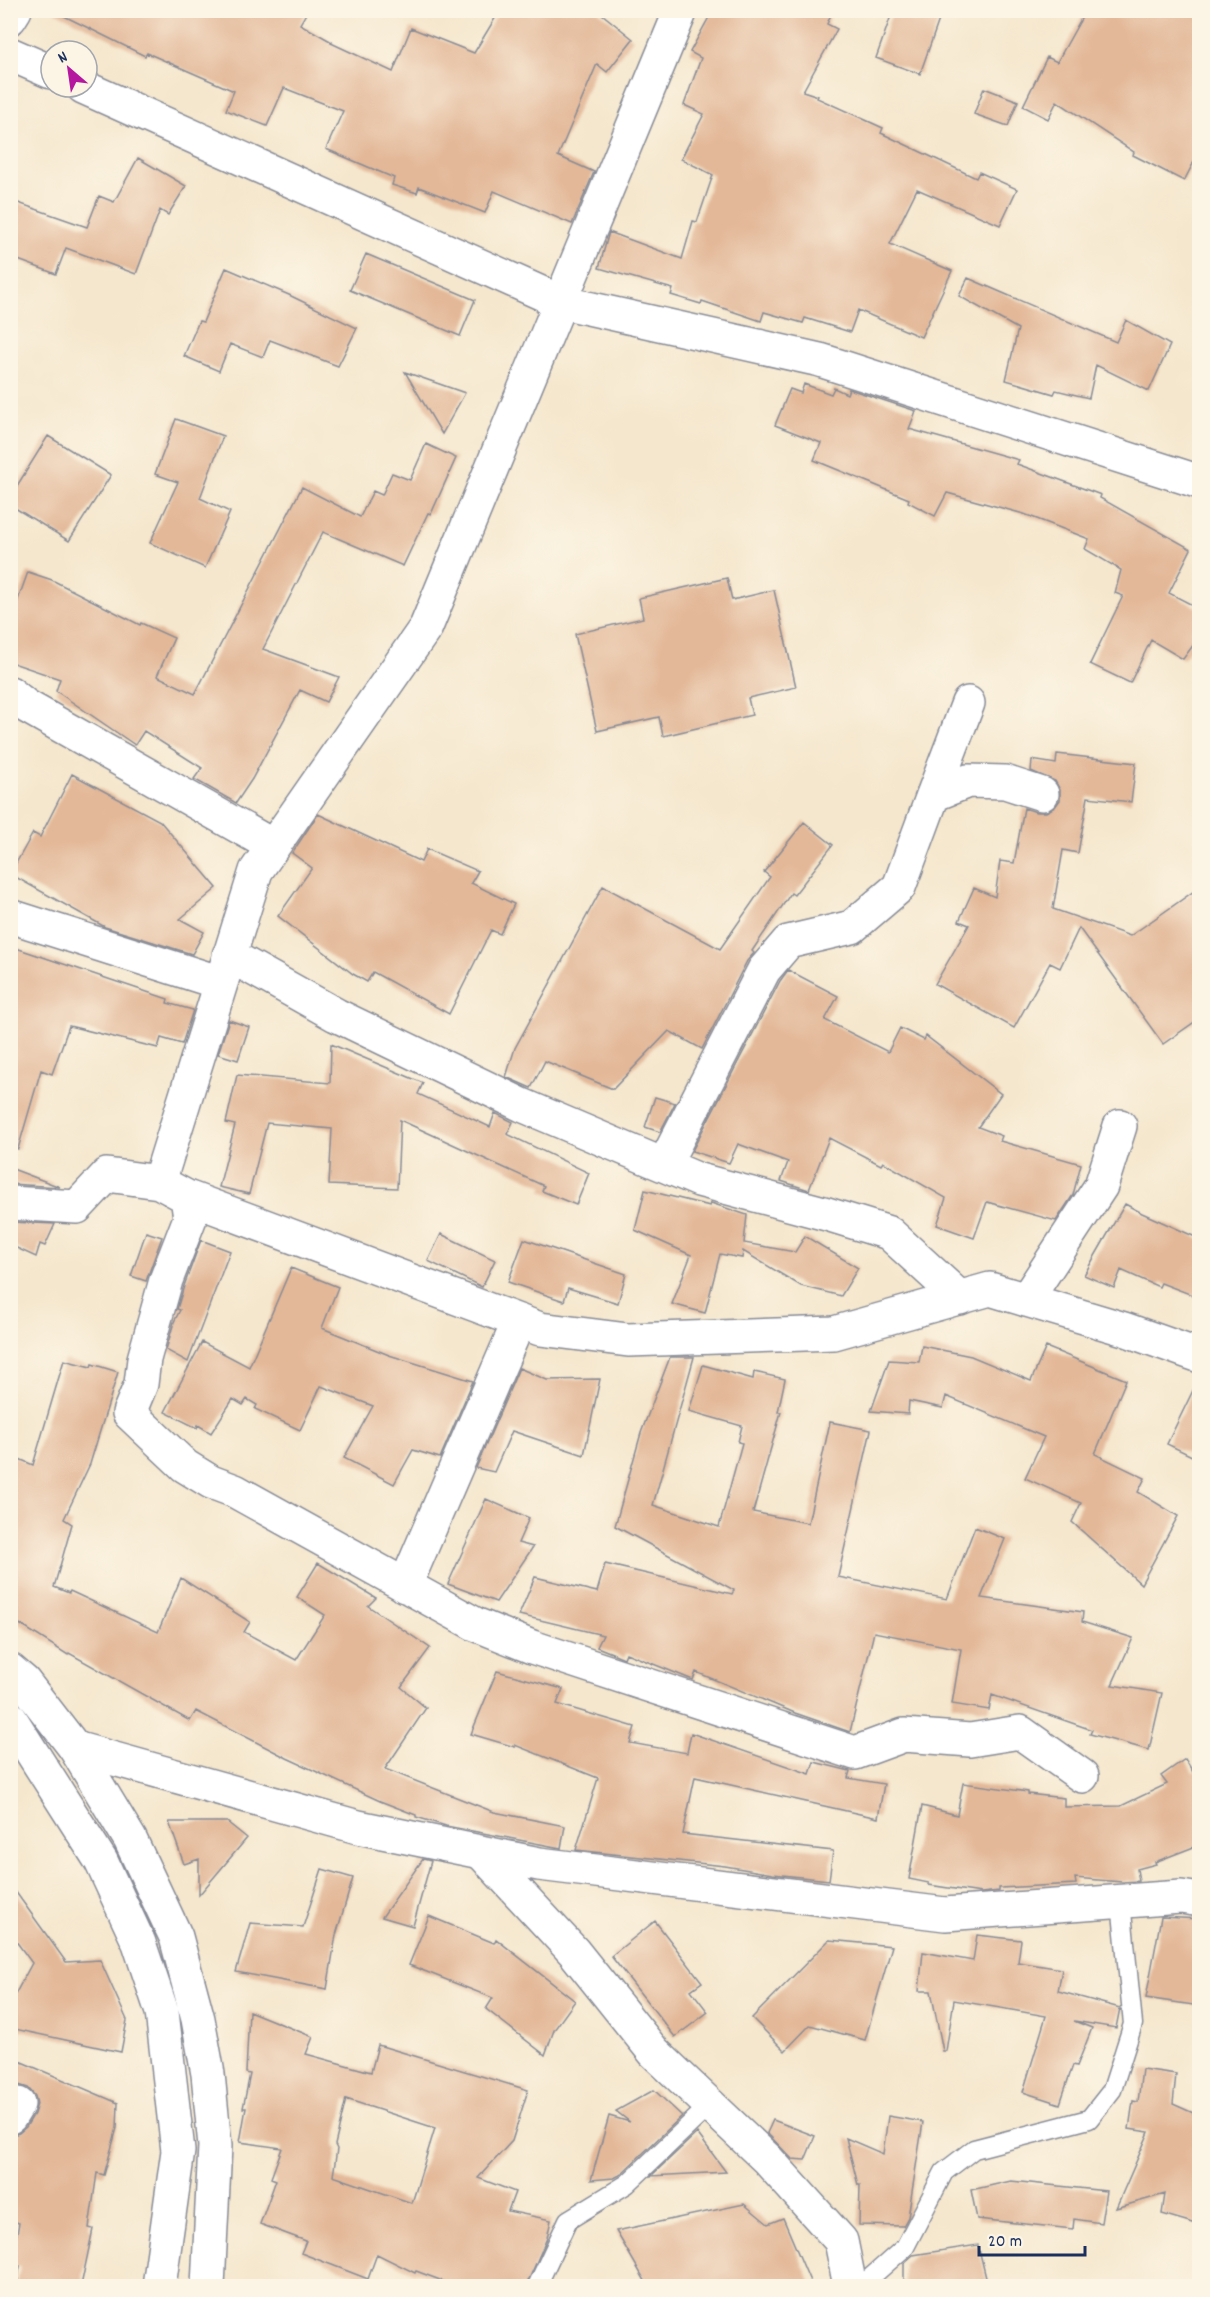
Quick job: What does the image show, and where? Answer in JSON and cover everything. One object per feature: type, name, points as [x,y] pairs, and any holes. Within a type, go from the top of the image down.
[{"type":"street","points":[[10,18],[15,10]]},
{"type":"street","points":[[681,10],[426,627],[256,871],[225,969],[173,1190],[190,1218],[166,1280],[144,1359],[141,1383],[129,1413],[185,1467],[212,1482],[235,1491],[475,1624],[532,1647],[855,1753],[904,1734],[970,1740],[1020,1732],[1082,1776]]},
{"type":"street","points":[[10,54],[39,67]]},
{"type":"street","points":[[99,94],[561,302],[820,360],[1200,482]]},
{"type":"street","points":[[10,693],[26,706],[273,846]]},
{"type":"street","points":[[664,1165],[764,970],[788,942],[852,927],[898,887],[968,703]]},
{"type":"street","points":[[933,795],[968,781],[1005,782],[1042,794]]},
{"type":"street","points":[[10,916],[225,969],[336,1015],[522,1105],[699,1180],[889,1233],[960,1298]]},
{"type":"street","points":[[1026,1300],[1101,1186],[1120,1126]]},
{"type":"street","points":[[10,1203],[76,1207],[106,1175],[173,1190],[540,1329],[628,1340],[834,1333],[990,1289],[1124,1329],[1200,1356]]},
{"type":"street","points":[[405,1586],[519,1321]]},
{"type":"street","points":[[10,1670],[24,1682],[75,1748],[130,1839],[176,1937],[198,2019],[208,2074],[215,2146],[208,2286]]},
{"type":"street","points":[[10,1718],[101,1861],[139,1943],[162,2012],[178,2151],[159,2286]]},
{"type":"street","points":[[75,1748],[358,1827],[538,1864],[945,1914],[1121,1902],[1193,1894]]},
{"type":"street","points":[[481,1852],[574,1952],[654,2052],[767,2159],[841,2241],[850,2286]]},
{"type":"lane","points":[[861,2286],[905,2247],[944,2172],[974,2149],[1089,2120],[1112,2090],[1133,2024],[1121,1902]]},
{"type":"lane","points":[[537,2286],[568,2220],[627,2184],[710,2105]]},
{"type":"building","points":[[52,10],[308,10],[300,24],[331,43],[393,72],[411,28],[474,53],[500,10],[597,10],[633,39],[607,72],[597,64],[558,156],[594,172],[572,224],[494,191],[485,213],[419,187],[417,193],[392,185],[394,178],[326,149],[343,111],[284,88],[267,126],[226,110],[234,91],[147,53],[145,56]]},
{"type":"building","points":[[713,10],[833,10],[827,24],[837,29],[803,91],[883,128],[881,133],[976,178],[979,172],[1017,189],[1000,225],[917,189],[890,244],[952,271],[921,337],[858,310],[850,332],[805,318],[803,323],[764,312],[761,321],[702,301],[701,304],[671,295],[673,289],[599,268],[609,232],[682,259],[693,221],[697,222],[713,175],[681,159],[704,114],[684,105],[701,58],[690,52]]},
{"type":"building","points":[[893,10],[922,10],[940,17],[920,74],[876,58]]},
{"type":"building","points":[[1086,10],[1200,10],[1200,150],[1184,181],[1133,155],[1134,152],[1057,101],[1048,119],[1023,106],[1047,57],[1057,62]]},
{"type":"building","points":[[984,88],[1018,101],[1008,126],[974,114]]},
{"type":"building","points":[[138,158],[186,186],[168,215],[160,210],[136,274],[66,248],[56,274],[10,257],[10,200],[87,227],[99,196],[114,202]]},
{"type":"building","points":[[366,254],[475,300],[460,336],[350,290]]},
{"type":"building","points":[[226,268],[357,328],[338,366],[270,340],[263,357],[230,344],[219,371],[184,356],[199,321],[203,322]]},
{"type":"building","points":[[968,278],[1116,342],[1126,320],[1170,345],[1149,391],[1096,365],[1089,398],[1056,390],[1054,394],[1006,380],[1018,329],[959,296]]},
{"type":"building","points":[[405,372],[465,393],[442,434]]},
{"type":"building","points":[[804,384],[831,394],[834,388],[847,394],[849,389],[916,411],[909,429],[1019,460],[1017,464],[1101,495],[1100,498],[1191,549],[1169,593],[1200,609],[1200,636],[1183,659],[1151,640],[1130,683],[1090,664],[1123,596],[1115,593],[1121,570],[1085,549],[1089,539],[1024,514],[947,493],[935,516],[908,502],[909,499],[814,460],[821,443],[775,425],[790,389],[801,393]]},
{"type":"building","points":[[176,419],[223,436],[200,498],[230,512],[205,568],[150,543],[178,482],[155,474]]},
{"type":"building","points":[[48,436],[111,475],[69,541],[10,505],[10,497]]},
{"type":"building","points":[[426,444],[456,458],[431,514],[428,513],[403,566],[323,532],[263,649],[339,677],[326,702],[300,690],[252,779],[236,803],[194,779],[202,768],[144,731],[135,745],[56,691],[60,679],[10,662],[10,622],[28,572],[52,580],[140,625],[141,623],[174,638],[157,676],[195,694],[302,487],[360,517],[373,491],[382,495],[392,473],[410,480]]},
{"type":"building","points":[[727,578],[732,600],[774,590],[796,687],[748,698],[752,715],[663,736],[659,717],[597,731],[575,634],[643,618],[639,598]]},
{"type":"building","points":[[1057,754],[1136,763],[1131,802],[1088,797],[1078,853],[1063,850],[1053,909],[1130,936],[1200,887],[1200,1018],[1163,1044],[1079,928],[1060,968],[1050,963],[1014,1028],[935,984],[969,925],[959,921],[974,888],[995,897],[1000,861],[1014,863],[1024,808],[1046,812],[1055,807],[1060,800],[1060,790],[1055,781],[1031,771],[1032,760],[1056,764]]},
{"type":"building","points":[[72,774],[160,821],[217,888],[180,919],[204,932],[192,954],[105,927],[10,874],[33,833],[40,837]]},
{"type":"building","points":[[318,814],[421,862],[427,849],[478,871],[471,883],[514,904],[500,934],[491,930],[449,1014],[373,972],[367,982],[353,974],[278,916],[312,868],[292,853]]},
{"type":"building","points":[[804,822],[833,845],[794,895],[791,893],[752,951],[754,953],[747,961],[702,1049],[669,1031],[613,1089],[545,1061],[531,1088],[506,1077],[515,1048],[603,886],[720,949],[770,877],[764,872]]},
{"type":"building","points":[[10,946],[168,999],[167,1003],[193,1010],[182,1044],[161,1038],[158,1048],[69,1026],[52,1074],[41,1070],[18,1149],[10,1148]]},
{"type":"building","points":[[788,970],[838,996],[825,1020],[888,1052],[900,1028],[924,1040],[926,1036],[1001,1094],[978,1127],[1002,1136],[1000,1141],[1081,1164],[1073,1195],[1056,1221],[987,1202],[974,1238],[937,1225],[946,1198],[883,1162],[881,1165],[829,1138],[809,1190],[781,1181],[788,1162],[738,1144],[729,1163],[692,1151],[780,981]]},
{"type":"building","points":[[229,1020],[249,1027],[238,1060],[218,1054]]},
{"type":"building","points":[[331,1044],[423,1083],[418,1094],[490,1127],[495,1113],[513,1122],[507,1134],[589,1173],[576,1205],[542,1191],[544,1186],[400,1120],[397,1188],[329,1185],[332,1129],[267,1123],[249,1194],[219,1187],[235,1125],[226,1123],[237,1075],[330,1083]]},
{"type":"building","points":[[655,1097],[675,1103],[660,1132],[645,1127]]},
{"type":"building","points":[[10,1168],[60,1187],[10,1184]]},
{"type":"building","points":[[645,1190],[710,1206],[711,1203],[747,1215],[744,1243],[795,1252],[805,1236],[858,1268],[841,1296],[801,1286],[743,1251],[742,1258],[720,1254],[705,1313],[672,1304],[691,1255],[635,1230]]},
{"type":"building","points":[[1125,1204],[1200,1239],[1200,1298],[1161,1283],[1159,1287],[1121,1270],[1114,1288],[1084,1275]]},
{"type":"building","points":[[10,1222],[55,1224],[45,1246],[40,1244],[36,1257],[10,1245]]},
{"type":"building","points":[[146,1232],[162,1237],[146,1281],[131,1276]]},
{"type":"building","points":[[441,1234],[495,1260],[482,1287],[428,1261]]},
{"type":"building","points":[[524,1239],[626,1274],[618,1303],[568,1288],[564,1301],[508,1282]]},
{"type":"building","points":[[201,1240],[230,1251],[188,1362],[166,1350],[180,1310],[177,1309],[184,1286]]},
{"type":"building","points":[[291,1268],[338,1287],[322,1328],[389,1355],[473,1381],[440,1458],[413,1450],[394,1484],[344,1458],[373,1406],[321,1386],[300,1430],[255,1409],[257,1405],[247,1399],[243,1405],[233,1399],[211,1433],[198,1425],[197,1428],[165,1412],[202,1342],[249,1367]]},
{"type":"building","points":[[922,1346],[971,1356],[1031,1381],[1046,1347],[1126,1380],[1095,1454],[1145,1478],[1138,1492],[1178,1516],[1141,1584],[1072,1522],[1081,1503],[1025,1478],[1044,1437],[946,1396],[943,1408],[909,1401],[908,1414],[871,1411],[889,1360],[919,1362]]},
{"type":"building","points":[[670,1357],[694,1357],[653,1505],[719,1527],[742,1443],[738,1442],[742,1426],[689,1411],[703,1365],[753,1379],[754,1372],[785,1379],[778,1412],[781,1412],[753,1512],[808,1523],[830,1422],[871,1430],[838,1577],[947,1599],[975,1527],[1005,1539],[981,1598],[1083,1612],[1082,1622],[1133,1638],[1112,1685],[1162,1693],[1149,1750],[1090,1734],[1092,1730],[992,1695],[989,1710],[952,1704],[961,1649],[874,1632],[850,1732],[795,1713],[696,1672],[693,1680],[626,1653],[624,1658],[597,1647],[603,1635],[519,1615],[535,1577],[597,1592],[605,1564],[732,1594],[734,1590],[615,1526],[641,1433]]},
{"type":"building","points":[[64,1360],[91,1367],[92,1364],[118,1372],[90,1464],[64,1519],[72,1524],[54,1587],[69,1593],[70,1591],[158,1632],[181,1578],[250,1622],[244,1632],[296,1660],[325,1615],[297,1597],[318,1563],[376,1598],[368,1606],[430,1648],[401,1687],[426,1708],[385,1769],[494,1812],[565,1826],[561,1848],[446,1826],[416,1817],[416,1815],[287,1758],[196,1711],[190,1721],[69,1653],[68,1655],[10,1618],[10,1455],[33,1465]]},
{"type":"building","points":[[519,1368],[547,1380],[600,1379],[584,1455],[512,1431],[494,1472],[476,1468]]},
{"type":"building","points":[[1200,1376],[1200,1460],[1167,1444]]},
{"type":"building","points":[[486,1499],[529,1518],[518,1543],[533,1547],[496,1602],[448,1584]]},
{"type":"building","points":[[497,1671],[563,1689],[557,1704],[635,1727],[630,1743],[687,1753],[691,1733],[810,1774],[814,1762],[850,1771],[848,1778],[884,1784],[878,1818],[695,1777],[683,1834],[833,1851],[829,1880],[576,1850],[598,1778],[515,1745],[515,1747],[471,1734]]},
{"type":"building","points":[[1185,1759],[1193,1772],[1200,1769],[1199,1845],[1155,1862],[1156,1864],[1137,1869],[1139,1881],[1075,1878],[1076,1884],[999,1888],[999,1891],[981,1893],[929,1885],[929,1883],[909,1879],[922,1806],[957,1815],[963,1783],[1064,1798],[1064,1807],[1121,1806],[1167,1784],[1161,1776]]},
{"type":"building","points":[[169,1822],[227,1822],[247,1838],[199,1895],[199,1859],[184,1864]]},
{"type":"building","points":[[423,1859],[431,1861],[413,1926],[382,1917]]},
{"type":"building","points":[[322,1869],[353,1878],[336,1935],[327,1989],[236,1972],[250,1923],[303,1927]]},
{"type":"building","points":[[10,1884],[66,1962],[100,1960],[127,2020],[121,2052],[10,2028],[10,2004],[32,1963],[10,1933]]},
{"type":"building","points":[[429,1916],[494,1943],[496,1939],[575,2001],[554,2030],[545,2055],[486,2009],[493,1998],[409,1965]]},
{"type":"building","points":[[1161,1917],[1200,1919],[1200,2006],[1146,1998]]},
{"type":"building","points":[[655,1921],[702,1982],[691,1990],[708,2012],[675,2037],[611,1956]]},
{"type":"building","points":[[977,1935],[1021,1940],[1018,1962],[1062,1969],[1058,1991],[1120,2008],[1116,2028],[1074,2021],[1092,2028],[1077,2066],[1073,2065],[1060,2104],[1023,2092],[1046,2016],[954,2000],[946,2051],[943,2051],[931,1991],[919,1991],[923,1952],[973,1961]]},
{"type":"building","points":[[829,1940],[892,1946],[865,2040],[810,2025],[785,2051],[752,2018]]},
{"type":"building","points":[[249,2011],[313,2037],[306,2054],[371,2072],[378,2045],[528,2090],[512,2141],[478,2178],[515,2192],[508,2211],[551,2220],[547,2238],[526,2286],[456,2286],[416,2271],[415,2273],[377,2254],[368,2279],[301,2253],[306,2241],[260,2224],[276,2180],[271,2178],[282,2148],[240,2142],[246,2108],[243,2108],[250,2074],[246,2073]],"holes":[[[346,2099],[435,2128],[412,2203],[333,2176],[337,2149],[335,2145]]]},
{"type":"building","points":[[10,2057],[118,2103],[117,2128],[104,2175],[97,2173],[89,2228],[93,2229],[81,2286],[17,2286],[20,2266],[11,2265],[19,2223],[10,2220],[10,2136],[26,2127],[37,2104],[35,2096],[28,2088],[19,2085],[10,2087]]},
{"type":"building","points":[[1142,2069],[1176,2074],[1173,2104],[1200,2116],[1200,2225],[1162,2214],[1165,2194],[1116,2208],[1149,2132],[1129,2129],[1133,2101],[1138,2102]]},
{"type":"building","points":[[654,2090],[682,2116],[620,2175],[614,2178],[591,2180],[609,2116],[630,2122],[616,2111]]},
{"type":"building","points":[[888,2116],[923,2122],[908,2217],[903,2226],[859,2225],[860,2185],[858,2185],[846,2138],[883,2154]]},
{"type":"building","points":[[773,2120],[815,2136],[805,2160],[792,2159],[767,2133]]},
{"type":"building","points":[[697,2133],[726,2172],[651,2176]]},
{"type":"building","points":[[1011,2181],[1106,2191],[1101,2223],[1074,2219],[1073,2229],[977,2219],[971,2190]]},
{"type":"building","points":[[744,2204],[768,2224],[783,2218],[812,2286],[648,2286],[616,2231]]},
{"type":"building","points":[[978,2245],[988,2286],[904,2286],[904,2263],[913,2255]]}]
